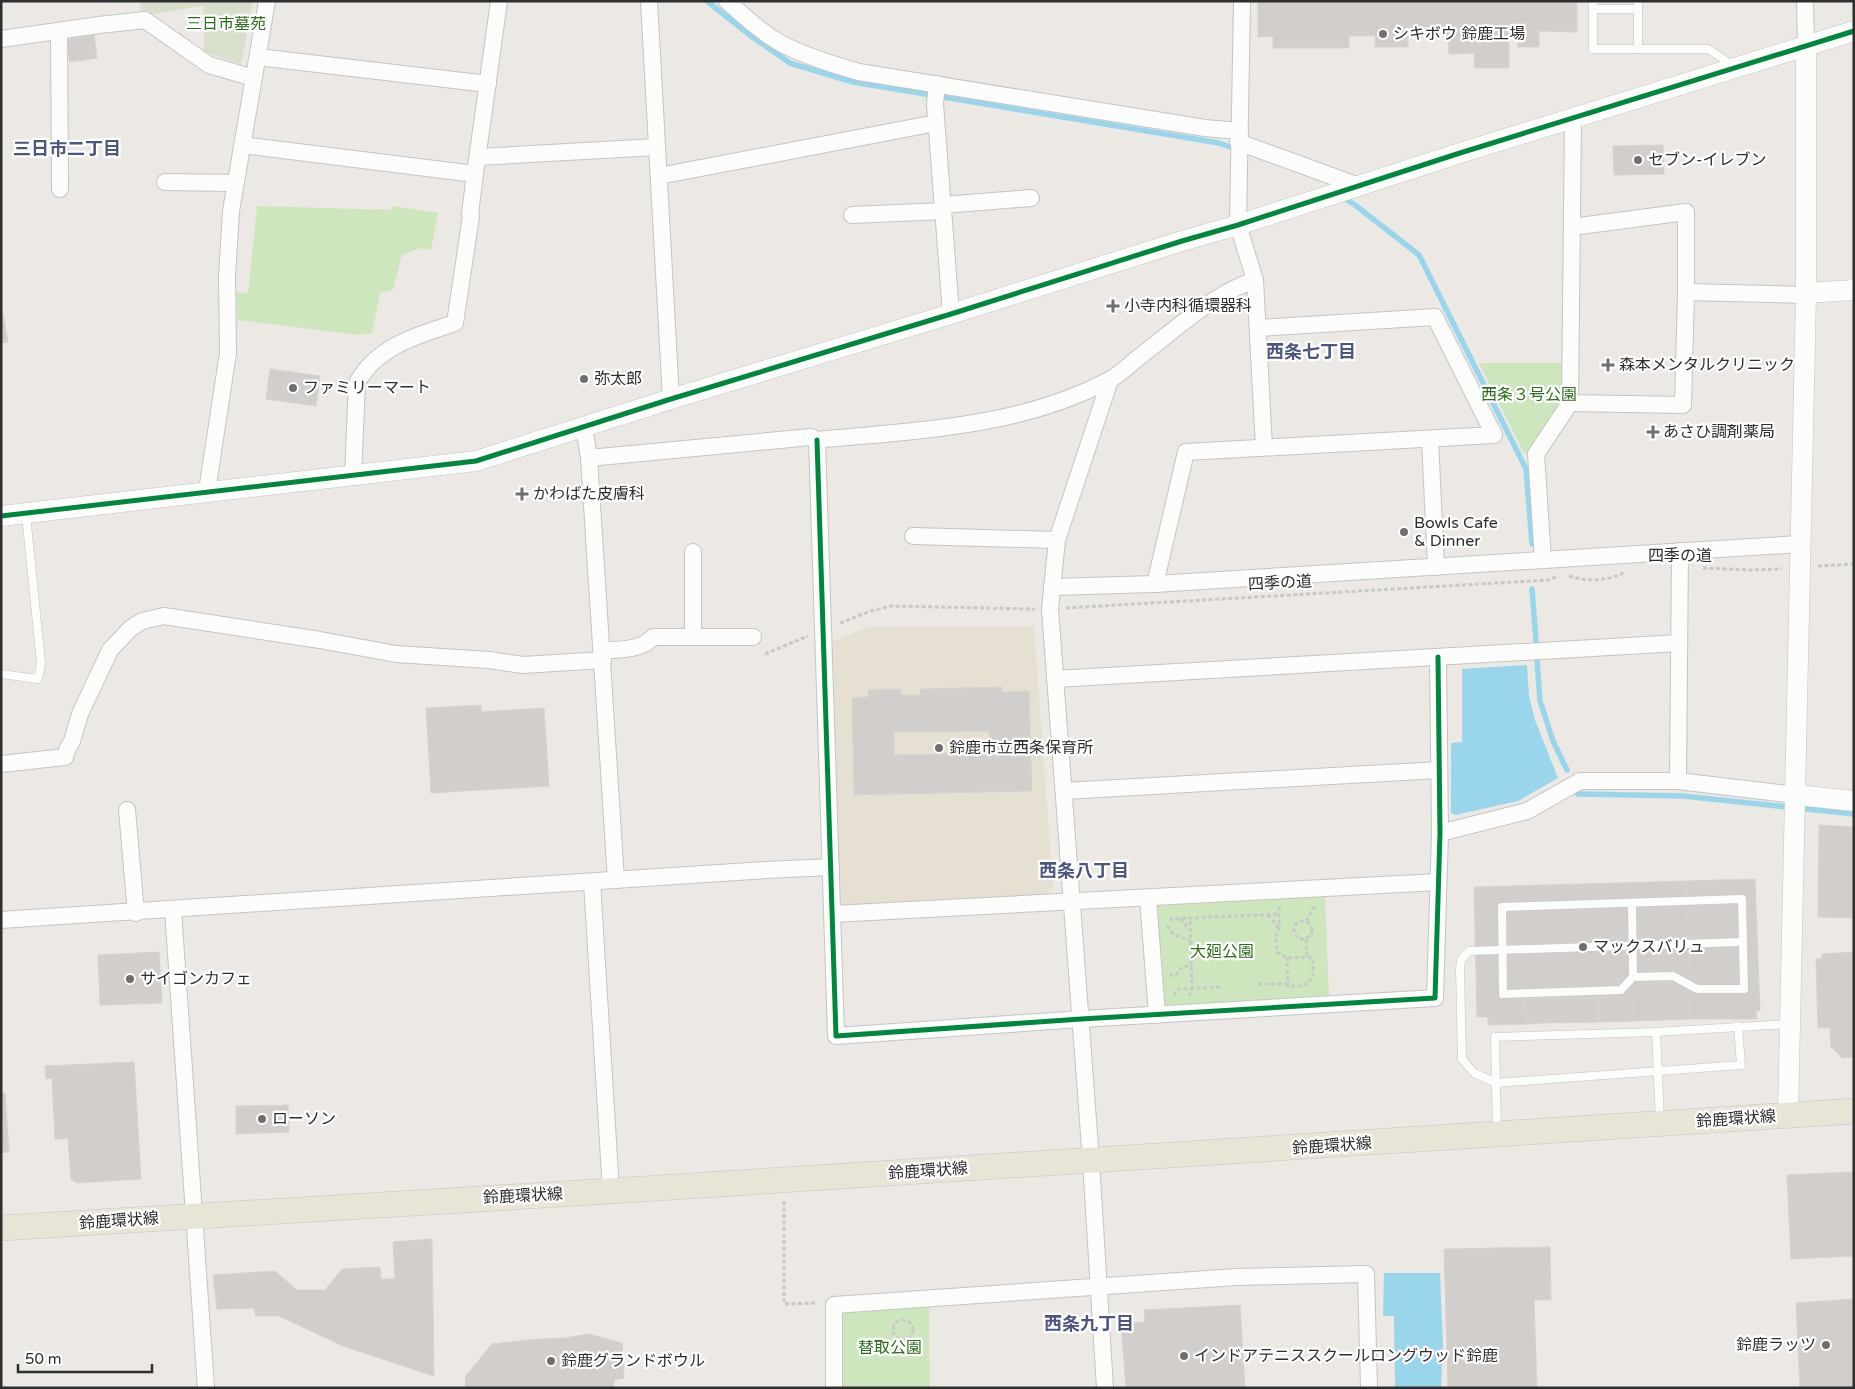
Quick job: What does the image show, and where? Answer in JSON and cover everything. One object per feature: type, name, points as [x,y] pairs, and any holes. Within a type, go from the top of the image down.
[{"type":"main road","name":"鈴鹿環状線","points":[[1,1228],[1091,1161],[1854,1111]]},
{"type":"street","points":[[207,491],[228,353],[227,276],[234,183],[267,1]]},
{"type":"street","points":[[353,476],[357,383],[361,376],[377,356],[395,345],[423,333],[455,323],[499,1]]},
{"type":"street","points":[[649,1],[671,399]]},
{"type":"street","points":[[727,1],[764,32],[785,45],[810,56],[859,72],[1206,128],[1239,143],[1359,186]]},
{"type":"street","points":[[1242,1],[1238,224],[1255,280],[1264,448]]},
{"type":"street","points":[[1788,1115],[1795,820],[1808,567],[1800,544],[1806,294],[1805,1]]},
{"type":"street","points":[[1,39],[145,20],[209,65],[254,78]]},
{"type":"street","points":[[59,31],[60,189]]},
{"type":"street","points":[[1,516],[476,461],[1854,31]]},
{"type":"street","points":[[258,57],[488,84]]},
{"type":"street","points":[[937,84],[936,122],[951,314]]},
{"type":"street","points":[[1543,560],[1536,454],[1570,403],[1573,118]]},
{"type":"street","points":[[659,176],[936,122]]},
{"type":"street","points":[[242,145],[475,174]]},
{"type":"street","points":[[478,157],[657,147]]},
{"type":"street","points":[[165,182],[234,183]]},
{"type":"street","points":[[852,215],[943,208],[1031,198]]},
{"type":"street","points":[[1570,403],[1683,405],[1686,212],[1572,227]]},
{"type":"street","points":[[589,458],[811,437],[817,440],[982,422],[1050,406],[1110,380],[1210,303],[1238,286],[1255,280]]},
{"type":"street","points":[[1686,292],[1806,294],[1854,290]]},
{"type":"street","points":[[1155,584],[1186,452],[1494,435],[1435,317],[1259,328]]},
{"type":"street","points":[[1105,1388],[1081,1019],[1050,609],[1057,540],[1110,380]]},
{"type":"street","points":[[584,426],[589,458],[603,656],[616,880]]},
{"type":"street","points":[[1430,439],[1436,567]]},
{"type":"street","points":[[817,440],[836,1036],[1435,998],[1440,833],[1438,656]]},
{"type":"street","points":[[914,536],[1057,540]]},
{"type":"street","points":[[1052,587],[1155,584],[1800,544]]},
{"type":"street","points":[[1678,781],[1680,551]]},
{"type":"street","points":[[693,552],[693,637]]},
{"type":"street","points":[[1,764],[65,757],[80,714],[110,650],[131,628],[142,621],[164,616],[320,640],[396,654],[489,660],[523,665],[603,656],[638,647],[648,643],[652,637],[753,637]]},
{"type":"street","points":[[1056,679],[1679,643]]},
{"type":"street","points":[[1064,791],[1439,770]]},
{"type":"street","points":[[1440,833],[1527,811],[1580,781],[1678,781],[1854,802]]},
{"type":"street","points":[[127,810],[136,913]]},
{"type":"street","points":[[1,920],[136,913],[831,867]]},
{"type":"street","points":[[592,882],[611,1191]]},
{"type":"street","points":[[833,914],[1438,882]]},
{"type":"street","points":[[1148,898],[1157,1015]]},
{"type":"street","points":[[173,910],[206,1388]]},
{"type":"street","points":[[834,1388],[834,1305],[1236,1277],[1366,1274],[1369,1388]]},
{"type":"lane","points":[[1638,49],[1638,5],[1594,5],[1594,49],[1638,49],[1708,49],[1737,68]]},
{"type":"lane","points":[[1,674],[38,679],[41,663],[26,513]]},
{"type":"lane","points":[[1632,903],[1633,977],[1621,990],[1503,994],[1502,907],[1742,899],[1744,989],[1697,989],[1673,976],[1633,977]]},
{"type":"lane","points":[[1738,1026],[1740,1065],[1496,1083],[1474,1073],[1462,1059],[1460,960],[1469,951],[1742,942]]},
{"type":"lane","points":[[1497,1135],[1495,1037],[1656,1032],[1791,1024]]},
{"type":"lane","points":[[1656,1032],[1660,1124]]},
{"type":"path","points":[[1258,984],[1304,986],[1314,977],[1314,959],[1307,957],[1287,958],[1277,952],[1276,935],[1279,928],[1279,909],[1283,905]]},
{"type":"path","points":[[1253,909],[1253,915]]},
{"type":"path","points":[[1226,911],[1226,916]]},
{"type":"path","points":[[1165,924],[1174,912]]},
{"type":"path","points":[[1169,919],[1279,914]]},
{"type":"path","points":[[1268,915],[1279,928]]},
{"type":"path","points":[[1180,918],[1191,931]]},
{"type":"path","points":[[1189,1004],[1192,989],[1190,918]]},
{"type":"path","points":[[1306,939],[1295,935],[1295,926],[1302,921],[1308,922],[1312,926],[1312,932],[1306,939],[1307,957]]},
{"type":"path","points":[[1287,958],[1288,984]]},
{"type":"path","points":[[1179,998],[1174,997],[1176,990],[1220,987]]},
{"type":"path","points":[[1184,997],[1189,997]]},
{"type":"path","points":[[784,1202],[784,1304],[828,1302],[834,1305]]},
{"type":"path","points":[[902,1320],[911,1324],[913,1334],[908,1339],[902,1340],[896,1337],[893,1328],[896,1322],[902,1320]]},
{"type":"shaded area","name":"鈴鹿市立西条保育所","points":[[1034,626],[1053,887],[1046,896],[845,906],[838,901],[831,642],[868,627]]},
{"type":"green space","name":"三日市墓苑","points":[[140,1],[253,1],[241,64],[204,52],[203,6],[142,16]]},
{"type":"green space","points":[[257,206],[391,210],[393,206],[438,213],[431,250],[419,248],[402,255],[393,290],[380,293],[372,333],[359,335],[238,320],[236,292],[248,294]]},
{"type":"green space","name":"西条３号公園","points":[[1479,363],[1562,363],[1560,407],[1531,453],[1524,453]]},
{"type":"green space","name":"大廻公園","points":[[1325,896],[1329,998],[1167,1008],[1161,1003],[1154,910],[1161,903]]},
{"type":"green space","name":"替取公園","points":[[929,1305],[930,1388],[841,1388],[841,1318],[847,1311]]},
{"type":"water","points":[[1527,665],[1529,696],[1535,720],[1558,778],[1518,801],[1455,815],[1451,813],[1451,743],[1462,742],[1462,669]]},
{"type":"water","points":[[1384,1273],[1440,1273],[1443,1345],[1441,1388],[1395,1388],[1394,1316],[1383,1316]]},
{"type":"building","name":"シキボウ 鈴鹿工場","points":[[1258,1],[1577,1],[1577,32],[1539,31],[1539,47],[1518,47],[1517,30],[1509,30],[1509,68],[1475,68],[1474,53],[1449,54],[1448,36],[1408,37],[1408,47],[1375,47],[1375,36],[1349,36],[1349,48],[1273,48],[1273,36],[1258,37]]},
{"type":"building","points":[[94,35],[97,58],[70,62],[66,40]]},
{"type":"building","name":"セブン-イレブン","points":[[1663,145],[1664,174],[1614,175],[1613,146]]},
{"type":"building","points":[[1,315],[3,315],[8,342],[1,343]]},
{"type":"building","name":"ファミリーマート","points":[[270,369],[320,376],[316,406],[266,399]]},
{"type":"building","points":[[1002,687],[1002,692],[1029,691],[1032,791],[854,795],[852,698],[868,697],[868,690],[901,689],[901,695],[921,695],[920,689]],"holes":[[[989,731],[989,753],[894,755],[894,732]]]},
{"type":"building","points":[[481,705],[481,712],[544,708],[549,786],[431,793],[426,708]]},
{"type":"building","points":[[1819,825],[1854,827],[1854,918],[1818,917]]},
{"type":"building","points":[[1755,879],[1760,1011],[1756,1011],[1757,1019],[1691,1019],[1687,881]]},
{"type":"building","points":[[1687,881],[1691,1019],[1635,1021],[1635,997],[1524,999],[1525,1024],[1488,1025],[1488,1017],[1477,1017],[1474,887]]},
{"type":"building","name":"サイゴンカフェ","points":[[159,952],[162,1003],[100,1005],[98,955]]},
{"type":"building","points":[[1854,952],[1854,1057],[1842,1058],[1831,1047],[1830,1028],[1818,1028],[1816,959],[1822,959],[1822,954]]},
{"type":"building","points":[[1635,997],[1635,1021],[1599,1022],[1599,998]]},
{"type":"building","points":[[1544,998],[1545,1023],[1525,1024],[1524,999]]},
{"type":"building","points":[[1544,998],[1599,998],[1599,1022],[1545,1023]]},
{"type":"building","points":[[134,1062],[141,1179],[77,1183],[71,1179],[68,1139],[55,1139],[52,1078],[46,1079],[45,1066]]},
{"type":"building","points":[[1,1093],[5,1093],[9,1152],[1,1153]]},
{"type":"building","name":"ローソン","points":[[288,1105],[289,1132],[236,1134],[236,1106]]},
{"type":"building","points":[[1854,1172],[1854,1256],[1791,1259],[1787,1175]]},
{"type":"building","points":[[432,1239],[434,1376],[343,1346],[279,1316],[256,1316],[254,1308],[217,1309],[213,1275],[275,1271],[297,1290],[325,1290],[342,1269],[380,1267],[381,1279],[395,1279],[393,1242]]},
{"type":"building","points":[[1550,1247],[1551,1300],[1534,1300],[1537,1388],[1448,1388],[1444,1249]]},
{"type":"building","name":"鈴鹿ラッツ","points":[[1854,1299],[1854,1388],[1800,1388],[1796,1303]]},
{"type":"building","name":"インドアテニススクールロングウッド鈴鹿","points":[[1240,1305],[1245,1388],[1126,1388],[1121,1324],[1145,1322],[1144,1310]]},
{"type":"building","name":"鈴鹿グランドボウル","points":[[589,1334],[622,1343],[624,1378],[614,1380],[614,1388],[466,1388],[465,1377],[492,1344]]},
{"type":"waterway","points":[[707,1],[751,36],[790,63],[853,82],[1219,143],[1238,150]]},
{"type":"waterway","points":[[1341,196],[1419,255],[1526,469],[1532,544]]},
{"type":"waterway","points":[[1532,589],[1536,641]]},
{"type":"waterway","points":[[1537,660],[1540,701],[1553,741],[1567,770]]},
{"type":"waterway","points":[[1578,794],[1683,796],[1854,814]]},
{"type":"cycle path","points":[[1,516],[476,461],[671,399],[1238,225],[1460,153],[1854,31]]},
{"type":"cycle path","points":[[817,440],[836,1036],[1435,998],[1440,833],[1438,657]]},
{"type":"place","name":"シキボウ 鈴鹿工場","points":[[1383,34]]},
{"type":"place","name":"セブン-イレブン","points":[[1638,160]]},
{"type":"place","name":"小寺内科循環器科","points":[[1113,306]]},
{"type":"place","name":"森本メンタルクリニック","points":[[1608,365]]},
{"type":"place","name":"弥太郎","points":[[584,379]]},
{"type":"place","name":"ファミリーマート","points":[[293,388]]},
{"type":"place","name":"あさひ調剤薬局","points":[[1653,432]]},
{"type":"place","name":"かわばた皮膚科","points":[[522,494]]},
{"type":"place","name":"Bowls Cafe & Dinner","points":[[1404,532]]},
{"type":"place","name":"鈴鹿市立西条保育所","points":[[939,748]]},
{"type":"place","name":"マックスバリュ","points":[[1583,947]]},
{"type":"place","name":"サイゴンカフェ","points":[[130,979]]},
{"type":"place","name":"ローソン","points":[[262,1119]]},
{"type":"place","name":"鈴鹿ラッツ","points":[[1826,1345]]},
{"type":"place","name":"インドアテニススクールロングウッド鈴鹿","points":[[1184,1356]]},
{"type":"place","name":"鈴鹿グランドボウル","points":[[551,1361]]},
{"type":"district","name":"三日市二丁目","points":[[67,149]]},
{"type":"district","name":"西条七丁目","points":[[1311,352]]},
{"type":"district","name":"西条八丁目","points":[[1084,871]]},
{"type":"district","name":"西条九丁目","points":[[1089,1324]]}]
